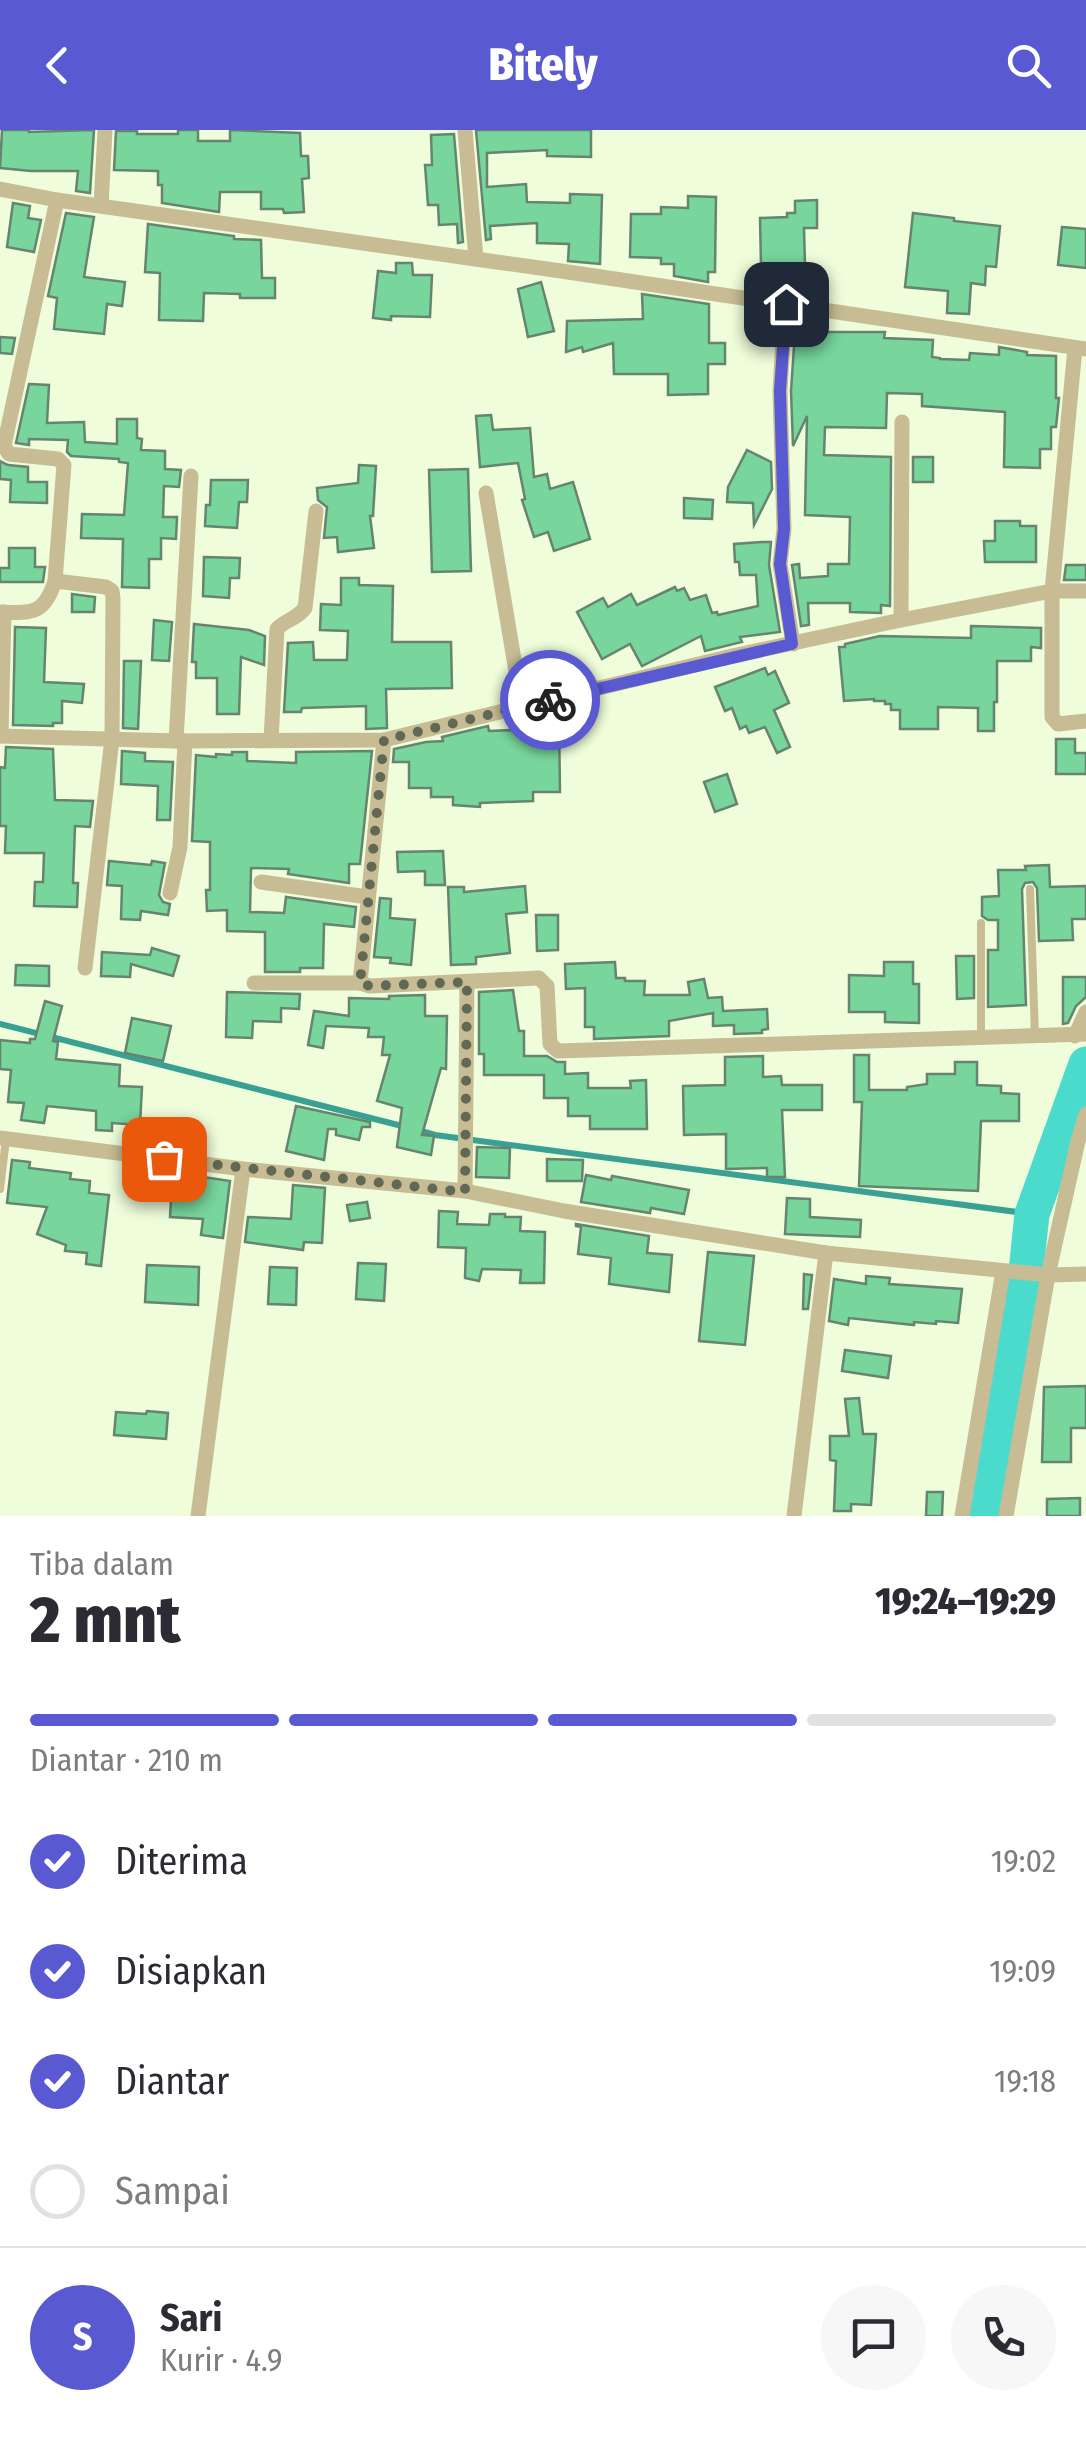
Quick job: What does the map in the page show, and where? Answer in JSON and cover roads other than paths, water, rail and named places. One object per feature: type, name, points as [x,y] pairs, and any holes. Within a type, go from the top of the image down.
[{"type":"street","points":[[101,206],[106,130]]},
{"type":"street","points":[[466,130],[476,259]]},
{"type":"street","points":[[0,189],[1081,348],[1052,591],[1052,717],[1058,724],[1086,721]]},
{"type":"street","points":[[57,200],[4,446],[9,454],[58,459],[64,465],[55,581],[43,606],[30,612],[2,612],[0,736],[180,741],[384,740],[902,620],[1052,591],[1086,592]]},
{"type":"street","points":[[786,304],[780,391],[784,529],[780,564],[792,644]]},
{"type":"street","points":[[902,422],[902,620]]},
{"type":"street","points":[[170,893],[180,847],[180,741],[191,476]]},
{"type":"street","points":[[486,493],[522,707]]},
{"type":"street","points":[[271,740],[277,629],[306,608],[316,510]]},
{"type":"street","points":[[55,581],[106,586],[112,591],[112,739],[85,968]]},
{"type":"street","points":[[360,984],[384,740]]},
{"type":"street","points":[[261,882],[368,898]]},
{"type":"street","points":[[254,982],[370,986],[540,978],[547,986],[550,1044],[558,1051],[1080,1035],[1086,1012]]},
{"type":"street","points":[[465,1192],[467,982]]},
{"type":"street","points":[[1006,1516],[1043,1275],[1086,1114]]},
{"type":"street","points":[[3,1138],[465,1192],[826,1253],[1043,1275],[1086,1274]]},
{"type":"street","points":[[198,1516],[243,1169]]},
{"type":"street","points":[[794,1516],[826,1253]]},
{"type":"street","points":[[962,1516],[1011,1272]]},
{"type":"lane","points":[[1030,889],[1036,1036]]},
{"type":"lane","points":[[980,924],[980,1038]]},
{"type":"lane","points":[[0,1188],[3,1138]]},
{"type":"waterway","points":[[0,1024],[406,1127]]},
{"type":"waterway","points":[[984,1516],[1023,1300],[1032,1214],[1086,1064]]},
{"type":"waterway","points":[[418,1130],[1032,1214]]}]
